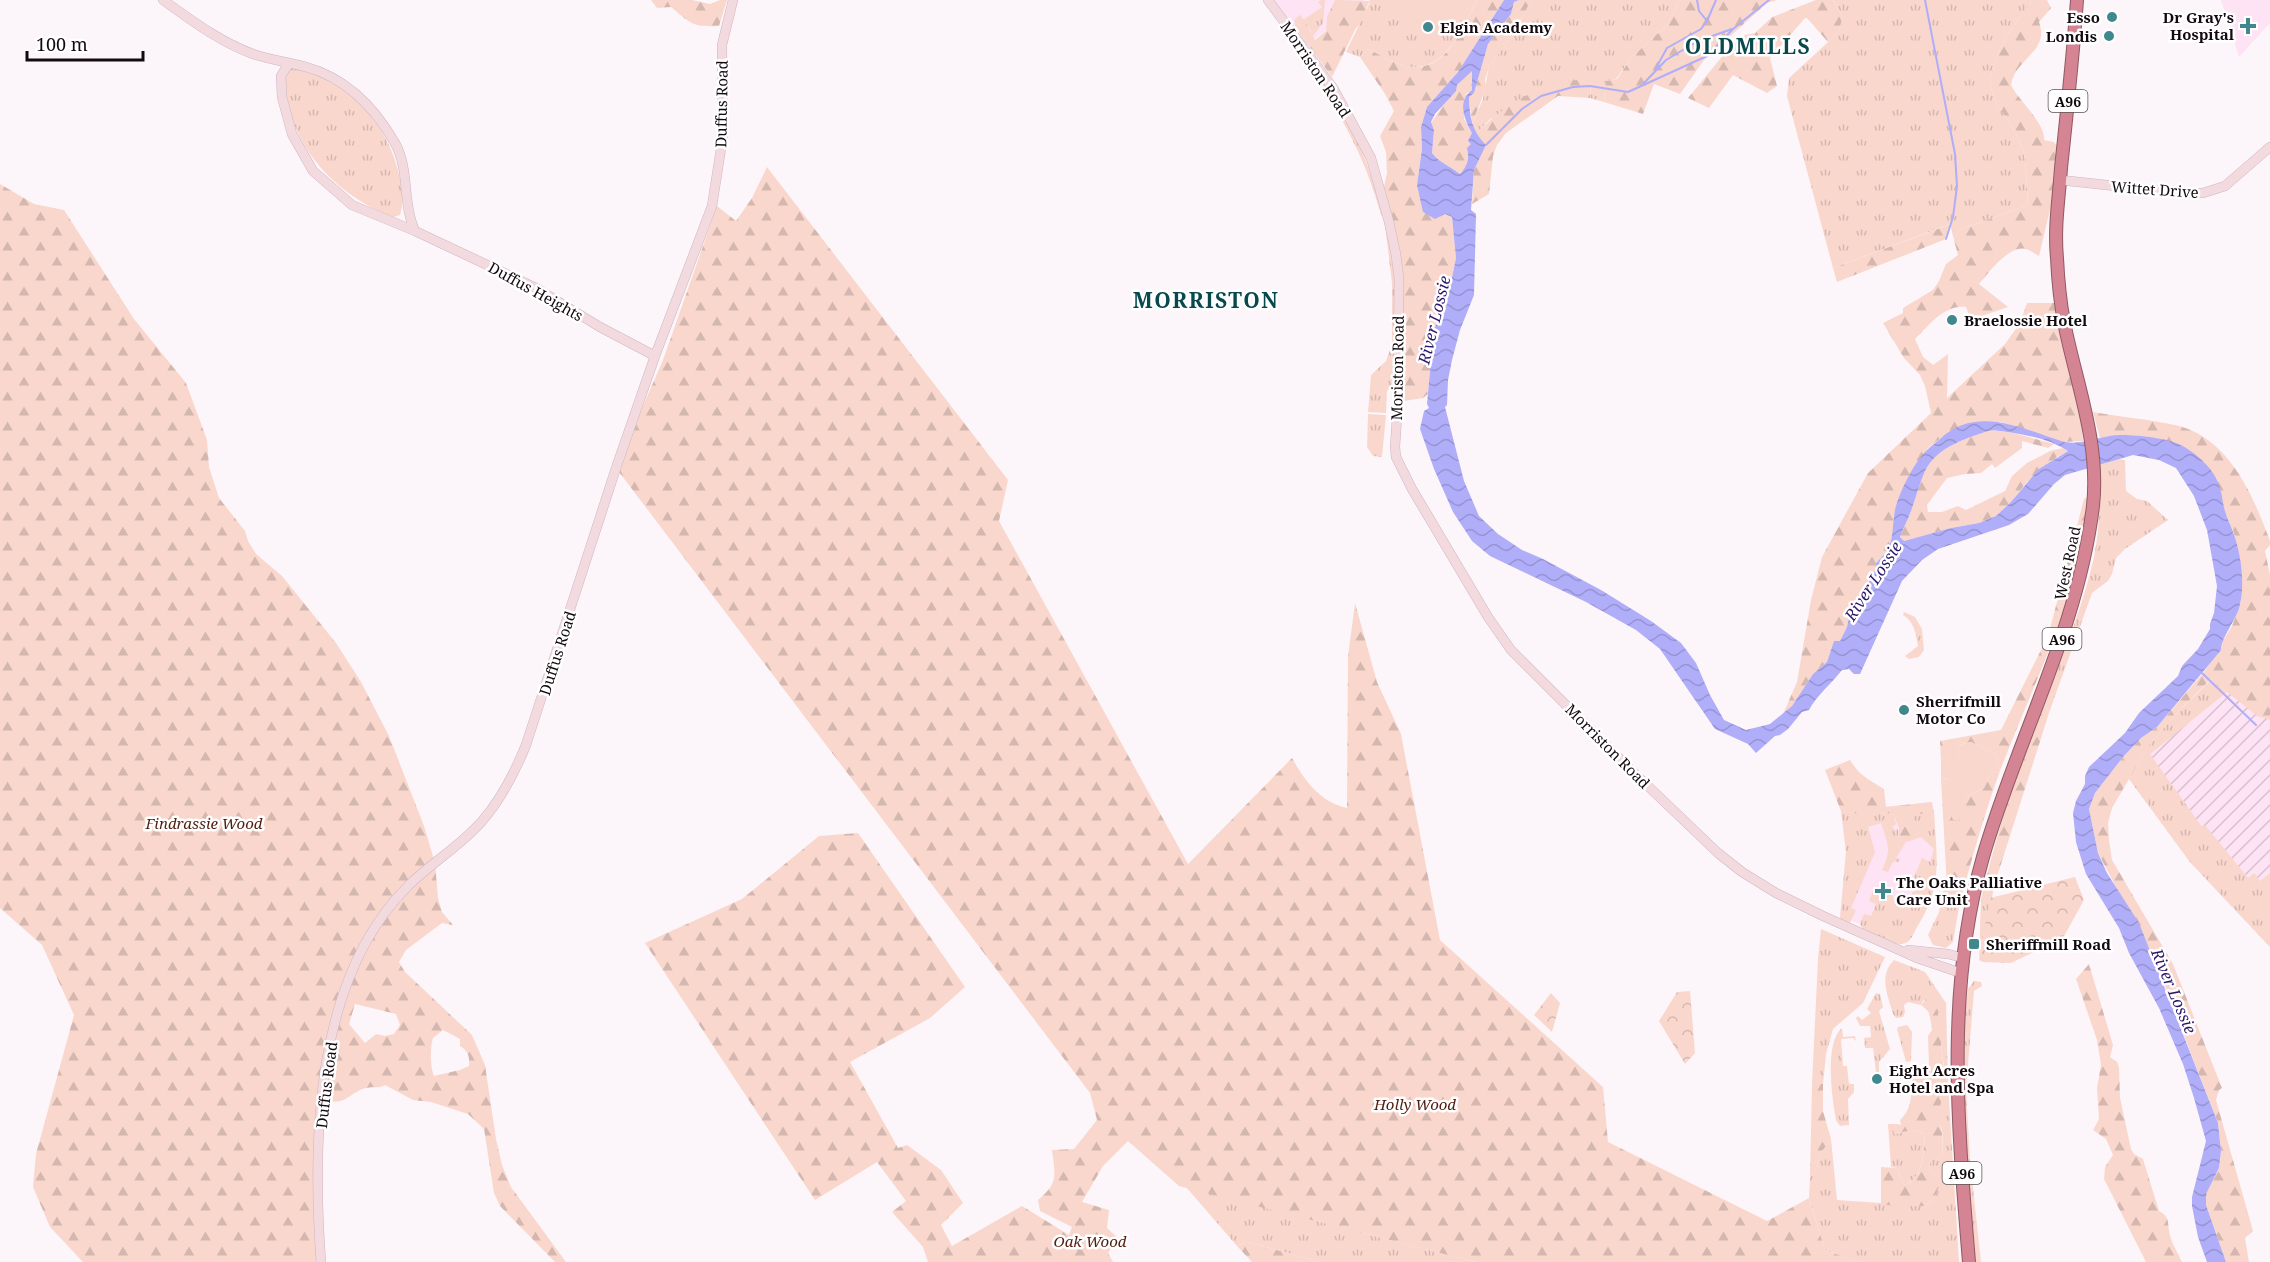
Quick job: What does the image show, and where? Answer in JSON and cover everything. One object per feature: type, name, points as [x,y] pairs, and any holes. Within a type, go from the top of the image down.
[{"type":"highway","name":"West Road","points":[[1969,1262],[1956,1084],[1961,973],[1972,902],[1994,820],[2075,601],[2088,543],[2093,502],[2094,463],[2091,437],[2064,321],[2056,244],[2077,0]]},
{"type":"street","points":[[163,0],[226,42],[273,63],[281,76],[289,63]]},
{"type":"street","name":"Duffus Road","points":[[321,1262],[316,1201],[322,1093],[332,1029],[353,967],[381,919],[408,886],[482,821],[507,787],[538,714],[616,468],[655,356],[712,206],[723,136],[722,45],[733,0]]},
{"type":"street","name":"Morriston Road","points":[[1268,0],[1332,88],[1371,158],[1391,233],[1399,279]]},
{"type":"street","points":[[262,57],[309,68],[338,80],[376,114],[396,145],[405,174],[408,211],[415,231]]},
{"type":"street","name":"Duffus Heights","points":[[281,76],[282,97],[292,134],[313,171],[352,205],[415,231],[536,288],[600,327],[655,356]]},
{"type":"street","name":"Wittet Drive","points":[[2060,180],[2181,193],[2203,193],[2225,186],[2270,147]]},
{"type":"street","points":[[392,222],[408,211]]},
{"type":"street","name":"Moriston Road","points":[[1396,457],[1399,279]]},
{"type":"street","name":"Morriston Road","points":[[1396,457],[1418,499],[1488,617],[1511,650],[1718,853],[1742,872],[1813,912],[1921,959],[1961,973]]},
{"type":"street","name":"Morriston Road","points":[[1900,949],[1948,954],[1963,958]]},
{"type":"shaded area","points":[[1274,0],[1365,0],[1307,45]]},
{"type":"shaded area","name":"Dr Gray's Hospital","points":[[2221,0],[2270,0],[2270,23],[2239,57]]},
{"type":"shaded area","points":[[2270,671],[2270,947],[2190,862],[2129,779],[2149,745],[2176,714]]},
{"type":"shaded area","name":"The Oaks Palliative Care Unit","points":[[1932,802],[1936,866],[1904,934],[1862,925],[1840,916],[1846,852],[1841,811]]},
{"type":"green space","points":[[651,0],[692,0],[710,4],[727,0],[719,26],[710,26],[692,23],[671,7],[657,8]]},
{"type":"green space","points":[[1325,0],[1323,23],[1313,36],[1309,27],[1295,23],[1295,19],[1300,15],[1304,20],[1322,7],[1318,2]]},
{"type":"green space","points":[[1335,0],[1370,1],[1332,77],[1295,27],[1295,23],[1300,25],[1306,23],[1315,40],[1326,31],[1327,17]]},
{"type":"green space","points":[[1369,0],[1477,0],[1460,34],[1445,54],[1425,66],[1412,67],[1395,62],[1368,49],[1360,57],[1346,52]]},
{"type":"green space","points":[[1397,0],[1465,0],[1446,36],[1393,8]]},
{"type":"green space","points":[[1477,0],[1504,0],[1458,72],[1427,107],[1421,127],[1422,149],[1417,185],[1445,214],[1452,217],[1456,258],[1445,312],[1434,328],[1428,394],[1423,398],[1398,402],[1399,279],[1382,195],[1387,173],[1386,152],[1380,136],[1394,111],[1360,57],[1368,49],[1406,66],[1425,66],[1435,62],[1453,45]]},
{"type":"green space","points":[[1531,0],[1679,0],[1668,24],[1631,58],[1616,79],[1606,81],[1604,102],[1590,98],[1591,79],[1490,119],[1476,134],[1472,124],[1483,99],[1489,66],[1514,34]]},
{"type":"green space","points":[[1531,0],[1514,34],[1489,66],[1485,80],[1486,88],[1472,124],[1469,97],[1474,93],[1488,44],[1511,14],[1514,2]]},
{"type":"green space","points":[[1679,0],[1777,0],[1767,3],[1704,60],[1680,94],[1654,84],[1643,114],[1604,102],[1606,81],[1617,79],[1631,58],[1668,24]]},
{"type":"green space","points":[[1816,0],[1833,0],[1843,17],[1838,33],[1828,42],[1806,17],[1770,58],[1777,86],[1767,93],[1733,75],[1709,108],[1688,98],[1725,53],[1745,35],[1755,33],[1772,17]]},
{"type":"green space","points":[[1833,0],[2033,0],[2003,42],[1997,55],[1991,80],[1995,98],[2021,144],[2026,166],[2028,205],[1959,230],[1954,240],[1950,224],[1833,268],[1787,96],[1789,78],[1838,33],[1843,17]]},
{"type":"green space","points":[[2033,0],[2047,0],[2051,8],[2039,22],[2040,41],[2019,68],[2011,85],[2037,120],[2044,140],[2054,142],[2058,147],[2054,193],[2039,256],[2026,249],[2013,251],[2000,260],[1979,284],[2008,307],[1976,318],[1969,315],[1966,307],[1950,309],[1915,339],[1923,357],[1933,365],[1948,354],[1947,398],[2005,344],[2020,323],[2027,303],[2054,303],[2079,407],[2083,441],[2063,442],[2001,422],[1942,437],[1927,449],[1895,510],[1890,546],[1886,554],[1876,563],[1875,571],[1865,586],[1865,610],[1850,614],[1847,627],[1840,641],[1834,642],[1827,662],[1813,674],[1792,706],[1783,714],[1797,682],[1811,600],[1822,557],[1868,473],[1931,413],[1920,375],[1904,358],[1883,323],[1903,313],[1903,308],[1933,290],[1946,264],[1958,255],[1954,240],[1959,230],[2028,205],[2026,166],[2021,144],[1995,98],[1991,80],[1997,55]]},
{"type":"green space","points":[[294,68],[332,82],[364,107],[376,123],[395,159],[402,192],[400,215],[393,217],[351,195],[316,162],[293,120],[287,97],[286,72]]},
{"type":"green space","points":[[1313,69],[1337,101],[1357,138],[1383,217],[1353,140],[1311,71]]},
{"type":"green space","points":[[1472,70],[1472,90],[1466,94],[1464,119],[1472,133],[1471,144],[1466,167],[1460,174],[1432,153],[1434,130],[1431,123],[1457,85]]},
{"type":"green space","points":[[1591,78],[1590,98],[1558,96],[1506,133],[1497,145],[1493,156],[1489,194],[1472,204],[1474,170],[1486,145],[1476,134],[1501,111],[1528,95],[1557,84]]},
{"type":"green space","points":[[767,167],[1008,480],[999,521],[1188,864],[1292,758],[1302,775],[1321,796],[1347,808],[1348,656],[1355,603],[1377,682],[1401,734],[1440,940],[1603,1087],[1608,1142],[1767,1221],[1809,1198],[1825,1250],[1858,1262],[1475,1262],[1179,1186],[1128,1141],[1103,1166],[1082,1202],[1109,1210],[1107,1228],[1118,1238],[1108,1253],[1113,1262],[928,1262],[923,1247],[892,1212],[906,1201],[877,1162],[815,1200],[645,943],[742,899],[819,836],[858,833],[965,987],[930,1018],[850,1062],[898,1148],[907,1145],[941,1170],[963,1203],[941,1225],[952,1246],[1022,1206],[1069,1235],[1072,1227],[1040,1211],[1038,1200],[1049,1189],[1054,1178],[1052,1150],[1074,1149],[1097,1120],[1090,1093],[616,468],[663,360],[717,206],[736,221],[752,198]]},
{"type":"green space","name":"Findrassie Wood","points":[[0,184],[34,204],[64,210],[134,319],[186,383],[207,440],[209,467],[219,498],[245,531],[256,554],[282,576],[336,643],[361,682],[389,736],[424,826],[435,863],[438,898],[442,912],[453,925],[442,923],[406,950],[399,962],[405,972],[472,1035],[485,1065],[496,1139],[502,1165],[511,1187],[566,1262],[555,1262],[500,1206],[494,1193],[484,1129],[468,1114],[431,1102],[413,1100],[385,1085],[369,1087],[336,1102],[330,1101],[323,1094],[321,1262],[83,1262],[50,1227],[33,1187],[36,1154],[74,1015],[42,945],[0,908]],"holes":[[[355,1004],[396,1014],[400,1025],[394,1034],[385,1036],[376,1034],[365,1043],[349,1024]],[[443,1030],[460,1039],[460,1046],[468,1055],[469,1066],[434,1076],[431,1063],[432,1042],[433,1038]]]},
{"type":"green space","points":[[1385,224],[1396,284],[1394,384],[1387,391],[1386,413],[1368,412],[1371,375],[1386,361],[1392,344],[1392,283]]},
{"type":"green space","points":[[1951,224],[1946,239],[1837,282],[1833,268]]},
{"type":"green space","points":[[2093,412],[2175,425],[2194,432],[2210,442],[2224,455],[2247,487],[2270,541],[2265,551],[2270,575],[2270,720],[2257,716],[2211,679],[2149,745],[2112,808],[2108,823],[2112,860],[2173,964],[2222,1088],[2216,1100],[2253,1231],[2245,1238],[2249,1262],[2226,1262],[2206,1205],[2206,1193],[2219,1168],[2221,1151],[2218,1123],[2154,958],[2098,853],[2089,809],[2095,793],[2123,757],[2141,738],[2157,727],[2204,672],[2232,626],[2240,605],[2242,587],[2234,533],[2225,513],[2217,479],[2211,473],[2119,435],[2100,438]]},
{"type":"green space","points":[[1368,414],[1386,415],[1382,457],[1373,456],[1367,447]]},
{"type":"green space","points":[[1992,430],[2014,433],[2054,444],[2048,448],[2022,441],[2022,448],[1995,468],[1992,464],[1981,473],[1947,478],[1927,505],[1928,512],[1942,512],[1958,506],[1966,510],[2005,491],[2012,476],[2027,463],[2050,451],[2063,448],[2068,451],[2057,457],[2027,482],[1996,516],[1979,523],[1904,541],[1900,537],[1930,463],[1937,455],[1954,444]]},
{"type":"green space","points":[[2118,459],[2125,460],[2126,491],[2137,499],[2147,501],[2168,520],[2125,549],[2116,558],[2108,581],[2092,593],[2049,713],[2044,706],[2078,614],[2094,557],[2099,523],[2100,465]]},
{"type":"green space","points":[[2088,497],[2084,533],[2066,603],[2000,771],[1996,755],[1971,742],[1959,745],[1951,758],[1941,760],[1940,741],[2001,730],[2048,636],[2084,499]]},
{"type":"green space","points":[[1904,612],[1915,617],[1922,629],[1924,650],[1919,657],[1909,659],[1905,656],[1918,646],[1914,628],[1903,615]]},
{"type":"green space","points":[[2212,679],[2227,692],[2150,754],[2202,827],[2205,825],[2248,878],[2254,873],[2260,881],[2270,873],[2270,947],[2190,862],[2129,779],[2149,745],[2176,714]]},
{"type":"green space","points":[[2044,706],[2049,713],[1995,883],[1981,899],[2008,801]]},
{"type":"green space","points":[[1971,742],[1996,755],[2000,771],[1990,773],[1984,788],[1968,796],[1963,803],[1965,812],[1958,821],[1953,820],[1951,815],[1948,778],[1941,779],[1941,760],[1951,757],[1959,745]]},
{"type":"green space","points":[[1850,760],[1861,774],[1884,789],[1886,807],[1932,802],[1933,810],[1912,817],[1919,831],[1913,840],[1906,842],[1899,840],[1899,828],[1893,813],[1865,815],[1841,811],[1825,770]]},
{"type":"green space","points":[[2000,771],[1959,907],[1948,906],[1941,779],[1948,778],[1950,785],[1963,803],[1968,796],[1984,788],[1990,773]]},
{"type":"green space","points":[[1934,809],[1937,856],[1935,884],[1926,912],[1910,940],[1902,944],[1893,943],[1863,929],[1860,925],[1864,914],[1871,916],[1876,904],[1869,901],[1873,891],[1876,891],[1879,896],[1891,891],[1894,900],[1898,903],[1911,895],[1916,886],[1911,884],[1922,858],[1930,862],[1934,849],[1921,837],[1913,840],[1919,831],[1912,817]]},
{"type":"green space","points":[[1841,811],[1865,815],[1893,813],[1896,824],[1892,827],[1895,830],[1898,829],[1899,840],[1906,842],[1896,858],[1900,859],[1899,862],[1893,861],[1888,872],[1882,870],[1888,851],[1886,837],[1881,823],[1868,827],[1875,852],[1851,908],[1856,910],[1850,923],[1840,919],[1846,852]]},
{"type":"green space","points":[[2075,877],[2084,900],[2063,938],[2011,963],[1979,960],[1990,898]]},
{"type":"green space","points":[[1946,878],[1948,906],[1959,907],[1953,942],[1946,948],[1933,945],[1928,935],[1939,912]]},
{"type":"green space","points":[[1995,883],[1979,958],[1981,899]]},
{"type":"green space","points":[[1821,929],[1885,957],[1863,1003],[1833,1029],[1826,1054],[1823,1084],[1812,1084],[1818,959]]},
{"type":"green space","points":[[1894,960],[1925,972],[1946,1003],[1948,1084],[1959,1262],[1858,1262],[1825,1250],[1809,1198],[1810,1177],[1817,1168],[1820,1154],[1831,1139],[1837,1200],[1925,1206],[1934,1199],[1936,1177],[1929,1170],[1930,1161],[1941,1155],[1943,1140],[1940,1124],[1934,1122],[1933,1116],[1938,1111],[1945,1079],[1938,1022],[1924,999],[1921,1005],[1908,1002],[1904,1005],[1903,1017],[1896,1018],[1893,1014],[1885,979],[1889,966]]},
{"type":"green space","points":[[2089,964],[2113,1045],[2110,1057],[2117,1062],[2119,1067],[2120,1098],[2131,1149],[2134,1154],[2143,1159],[2159,1211],[2167,1218],[2171,1238],[2182,1262],[2146,1262],[2104,1179],[2105,1167],[2113,1155],[2106,1139],[2093,1130],[2099,1119],[2097,1088],[2101,1065],[2097,1040],[2076,979]]},
{"type":"green space","points":[[1974,981],[1981,982],[1982,986],[1974,991],[1966,1089],[1970,1160],[1981,1262],[1973,1262],[1961,1088],[1963,1012],[1965,1012],[1968,989]]},
{"type":"green space","points":[[1690,991],[1695,1053],[1685,1064],[1659,1021],[1677,992]]},
{"type":"green space","points":[[1551,993],[1560,1003],[1552,1032],[1534,1015]]},
{"type":"green space","points":[[1876,993],[1880,994],[1883,1007],[1879,1011],[1890,1049],[1879,1062],[1879,1080],[1873,1048],[1865,1048],[1864,1038],[1871,1037],[1870,1026],[1860,1026],[1856,1018],[1858,1016],[1862,1020],[1871,1013],[1867,1009]]},
{"type":"green space","points":[[1929,995],[1937,1007],[1945,1079],[1948,1084],[1934,1116],[1934,1121],[1940,1124],[1941,1128],[1942,1151],[1941,1155],[1930,1161],[1929,1170],[1936,1177],[1939,1186],[1934,1199],[1925,1206],[1881,1205],[1881,1167],[1897,1168],[1904,1185],[1915,1178],[1921,1165],[1925,1135],[1914,1131],[1894,1134],[1893,1127],[1901,1125],[1900,1120],[1910,1104],[1910,1072],[1924,1069],[1929,1065],[1928,1036],[1932,1030],[1928,1011],[1921,1005]]},
{"type":"green space","points":[[1907,1025],[1912,1032],[1911,1061],[1906,1062],[1897,1029]]},
{"type":"green space","points":[[1842,1028],[1843,1037],[1855,1036],[1856,1041],[1853,1038],[1841,1039],[1843,1066],[1847,1066],[1849,1084],[1854,1084],[1854,1092],[1848,1099],[1849,1125],[1840,1126],[1836,1120],[1833,1098],[1831,1058],[1836,1035]]},
{"type":"green space","points":[[1812,1084],[1823,1084],[1823,1111],[1831,1139],[1820,1154],[1817,1168],[1810,1177]]},
{"type":"green space","points":[[1888,1124],[1898,1124],[1893,1127],[1895,1134],[1914,1131],[1925,1135],[1919,1171],[1910,1182],[1904,1185],[1897,1168],[1891,1167]]},
{"type":"green space","points":[[1186,1187],[1475,1262],[1320,1262],[1247,1242],[1237,1246]]},
{"type":"green space","points":[[1247,1242],[1320,1262],[1252,1262],[1237,1246]]},
{"type":"water","name":"River Lossie","points":[[1504,0],[1519,0],[1514,2],[1511,14],[1488,44],[1474,93],[1469,97],[1472,123],[1486,145],[1474,170],[1471,210],[1476,214],[1474,295],[1460,330],[1452,360],[1445,407],[1464,481],[1479,516],[1498,534],[1522,550],[1601,590],[1681,643],[1696,663],[1724,720],[1746,730],[1770,724],[1792,706],[1813,674],[1827,662],[1834,641],[1840,641],[1847,627],[1850,614],[1865,610],[1865,588],[1875,571],[1876,563],[1890,544],[1895,510],[1908,478],[1927,450],[1955,428],[1985,421],[2016,426],[2061,441],[2076,443],[2120,435],[2158,438],[2177,443],[2190,451],[2214,474],[2240,558],[2242,587],[2239,610],[2223,640],[2221,650],[2157,727],[2141,738],[2123,757],[2095,793],[2089,809],[2098,853],[2107,873],[2139,923],[2218,1123],[2221,1151],[2219,1168],[2206,1194],[2206,1205],[2226,1262],[2207,1262],[2198,1237],[2192,1197],[2206,1141],[2183,1064],[2159,1008],[2129,953],[2119,928],[2086,874],[2076,842],[2073,813],[2076,801],[2085,784],[2085,776],[2089,767],[2125,733],[2139,713],[2178,676],[2182,666],[2198,649],[2210,629],[2217,586],[2207,530],[2194,496],[2176,468],[2159,460],[2133,455],[2065,475],[2028,514],[2009,525],[1938,549],[1922,560],[1902,581],[1860,674],[1854,674],[1849,669],[1842,670],[1809,710],[1802,712],[1788,729],[1775,736],[1756,753],[1748,744],[1715,729],[1660,649],[1636,630],[1586,602],[1490,556],[1472,541],[1453,512],[1434,469],[1420,429],[1424,411],[1429,408],[1427,404],[1434,328],[1445,312],[1456,258],[1452,217],[1445,214],[1435,219],[1423,212],[1417,185],[1422,149],[1421,127],[1427,107],[1458,72]],"holes":[[[1472,71],[1472,90],[1467,94],[1463,105],[1472,133],[1468,141],[1471,144],[1467,148],[1466,165],[1460,174],[1432,153],[1434,130],[1431,122],[1435,114],[1456,91],[1457,85]],[[1992,430],[2041,439],[2068,451],[2039,469],[1996,516],[1979,523],[1904,541],[1900,537],[1930,463],[1937,455],[1954,444]]]},
{"type":"waterway","points":[[1697,0],[1699,11],[1707,21]]},
{"type":"waterway","points":[[1656,68],[1667,48],[1701,29],[1716,0]]},
{"type":"waterway","points":[[1486,145],[1522,109],[1541,96],[1573,87],[1590,86],[1628,92],[1707,56],[1733,29],[1769,0]]},
{"type":"waterway","points":[[1925,0],[1955,154],[1957,186],[1953,217],[1946,239]]},
{"type":"waterway","points":[[1644,83],[1666,60],[1698,41],[1732,29]]},
{"type":"waterway","points":[[2202,673],[2256,725]]},
{"type":"place","name":"Esso","points":[[2112,17]]},
{"type":"place","name":"Dr Gray's Hospital","points":[[2248,26]]},
{"type":"place","name":"Elgin Academy","points":[[1428,27]]},
{"type":"place","name":"Londis","points":[[2109,36]]},
{"type":"place","name":"Braelossie Hotel","points":[[1952,320]]},
{"type":"place","name":"Sherrifmill Motor Co","points":[[1904,710]]},
{"type":"place","name":"The Oaks Palliative Care Unit","points":[[1883,891]]},
{"type":"place","name":"Sheriffmill Road","points":[[1974,944]]},
{"type":"place","name":"Eight Acres Hotel and Spa","points":[[1877,1079]]},
{"type":"district","name":"OLDMILLS","points":[[1748,46]]},
{"type":"district","name":"MORRISTON","points":[[1206,300]]},
{"type":"park label","name":"Holly Wood","points":[[1415,1104]]},
{"type":"park label","name":"Oak Wood","points":[[1090,1241]]}]
